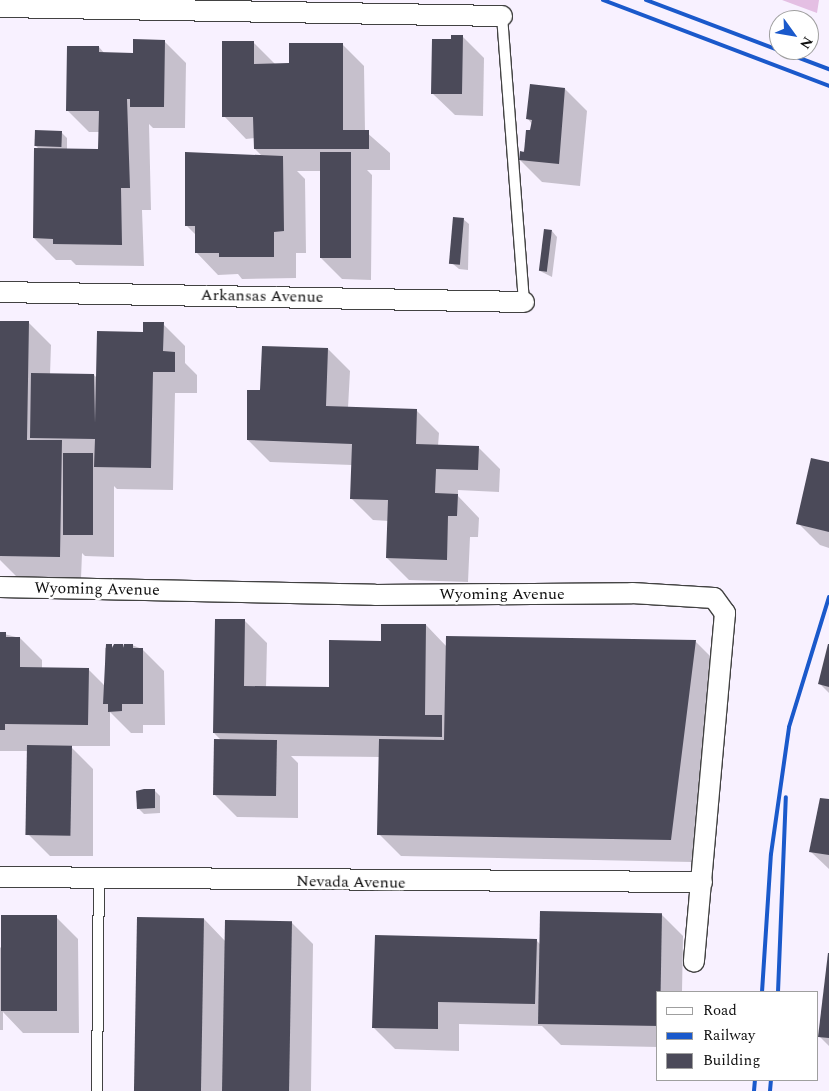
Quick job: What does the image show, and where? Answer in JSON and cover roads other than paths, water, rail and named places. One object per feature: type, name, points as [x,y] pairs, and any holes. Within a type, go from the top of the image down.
[{"type":"street","points":[[0,7],[502,16]]},
{"type":"street","name":"Arkansas Avenue","points":[[0,292],[524,302]]},
{"type":"street","name":"Wyoming Avenue","points":[[0,587],[375,595],[651,594],[714,598],[725,613],[702,882]]},
{"type":"street","name":"Nevada Avenue","points":[[0,877],[702,882]]},
{"type":"street","points":[[694,962],[702,882]]},
{"type":"lane","points":[[502,16],[524,302]]},
{"type":"lane","points":[[97,1091],[99,878]]},
{"type":"railway","points":[[603,0],[829,86]]},
{"type":"railway","points":[[646,0],[829,69]]},
{"type":"railway","points":[[762,991],[771,854],[789,727],[829,597]]},
{"type":"railway","points":[[778,991],[786,797]]},
{"type":"railway","points":[[754,1091],[755,1081]]},
{"type":"railway","points":[[770,1091],[771,1081]]}]
